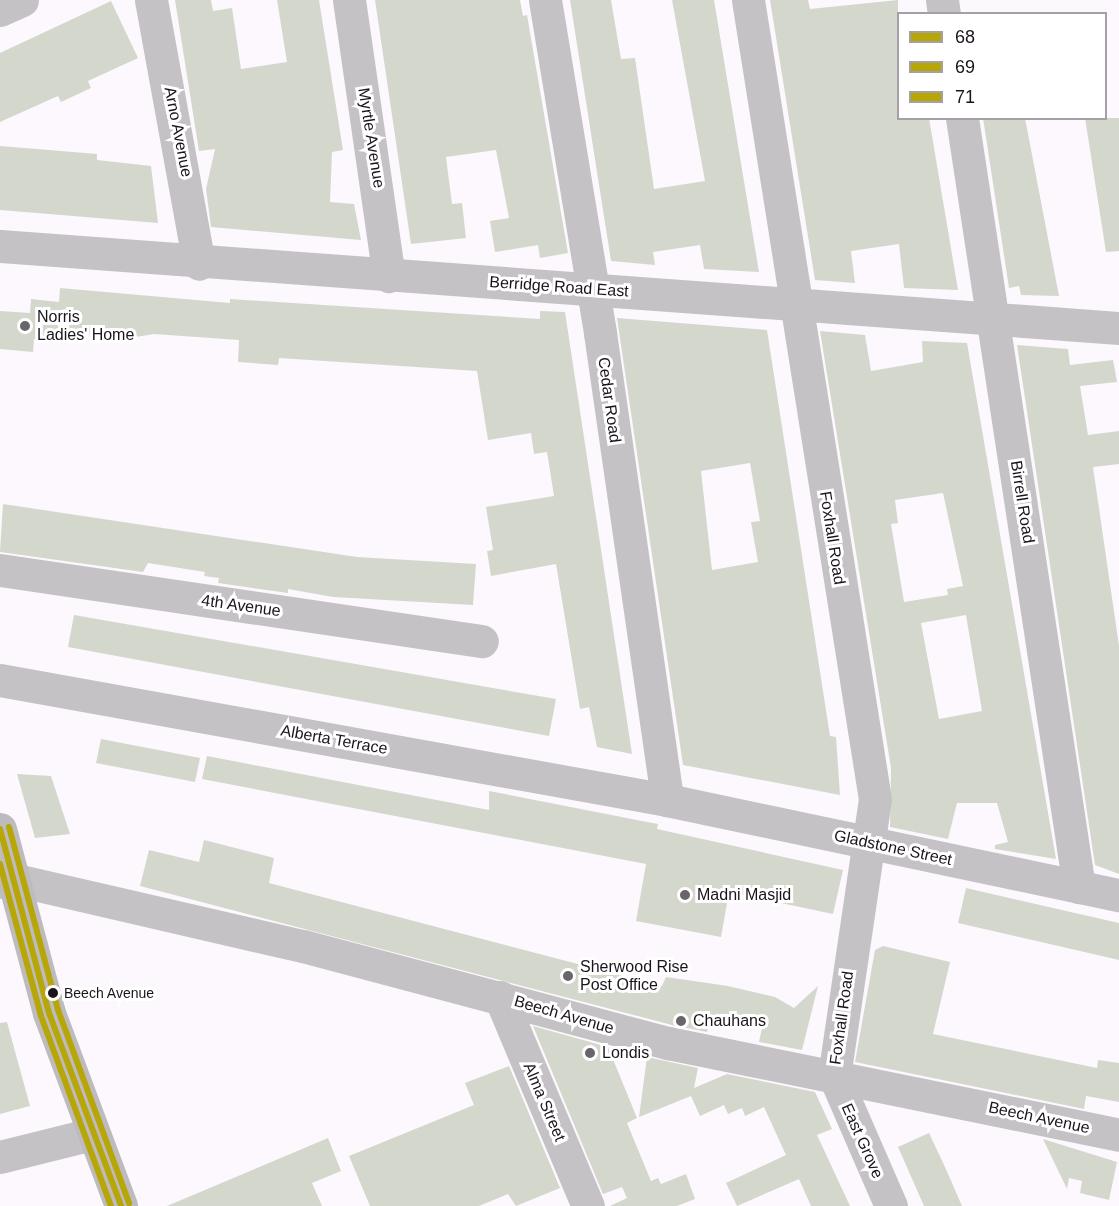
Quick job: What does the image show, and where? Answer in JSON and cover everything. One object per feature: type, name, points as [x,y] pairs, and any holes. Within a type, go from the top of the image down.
[{"type":"main road","points":[[0,829],[6,880],[49,1013],[92,1134],[121,1206]]},
{"type":"street","points":[[0,10],[22,0]]},
{"type":"street","name":"Arno Avenue","points":[[151,0],[190,195],[199,264]]},
{"type":"street","name":"Myrtle Avenue","points":[[349,0],[389,276]]},
{"type":"street","name":"Cedar Road","points":[[545,0],[592,289],[667,800]]},
{"type":"street","name":"Foxhall Road","points":[[748,0],[875,799],[834,1076]]},
{"type":"street","name":"Birrell Road","points":[[962,120],[1079,887]]},
{"type":"street","name":"Berridge Road East","points":[[0,246],[199,264],[592,289],[1119,328]]},
{"type":"street","name":"4th Avenue","points":[[0,570],[482,641]]},
{"type":"street","name":"Alberta Terrace","points":[[0,680],[667,800]]},
{"type":"street","name":"Gladstone Street","points":[[667,800],[1119,895]]},
{"type":"street","name":"Beech Avenue","points":[[6,880],[500,998],[640,1036],[1119,1134]]},
{"type":"street","name":"Alma Street","points":[[500,998],[588,1206]]},
{"type":"street","name":"East Grove","points":[[834,1076],[891,1206]]},
{"type":"street","points":[[0,1157],[92,1134]]},
{"type":"building","points":[[175,0],[211,0],[213,11],[232,8],[241,69],[287,62],[277,0],[319,0],[343,150],[332,152],[330,202],[354,204],[361,240],[211,227],[206,189],[215,149],[199,151]]},
{"type":"building","points":[[375,0],[520,0],[523,16],[527,15],[568,253],[540,258],[538,245],[495,252],[490,221],[509,218],[496,150],[446,157],[452,204],[462,203],[466,238],[411,244]]},
{"type":"building","points":[[570,0],[611,0],[621,59],[635,58],[654,189],[705,181],[672,0],[714,0],[759,272],[704,269],[700,245],[653,252],[655,265],[611,261]]},
{"type":"building","points":[[770,0],[808,0],[810,9],[898,0],[897,120],[929,120],[958,290],[904,288],[899,244],[851,251],[855,283],[815,280]]},
{"type":"building","points":[[111,1],[138,58],[88,81],[91,88],[61,102],[58,96],[0,122],[0,53]]},
{"type":"building","points":[[1119,118],[1119,251],[1106,252],[1085,120]]},
{"type":"building","points":[[983,120],[1025,120],[1059,296],[1021,295],[1019,286],[1009,288]]},
{"type":"building","points":[[0,146],[97,154],[97,160],[151,166],[158,223],[0,210]]},
{"type":"building","points":[[60,288],[230,303],[230,299],[540,319],[540,311],[565,312],[632,754],[597,747],[589,707],[580,709],[556,564],[491,576],[487,551],[493,550],[486,507],[554,496],[547,452],[534,454],[531,433],[488,440],[477,371],[279,358],[278,365],[238,362],[239,340],[154,334],[136,337],[50,332],[49,339],[34,339],[33,352],[0,349],[0,311],[30,313],[31,299],[59,302]]},
{"type":"building","points":[[617,318],[767,330],[830,736],[836,737],[840,795],[683,765]],"holes":[[[750,463],[760,521],[751,522],[758,562],[712,570],[701,471]]]},
{"type":"building","points":[[820,331],[865,335],[871,371],[923,362],[922,341],[967,343],[1056,859],[995,849],[995,845],[1008,842],[997,803],[957,803],[948,839],[890,827],[891,768]],"holes":[[[943,493],[963,586],[947,589],[948,595],[904,602],[891,524],[898,523],[895,500]],[[966,615],[982,711],[939,719],[921,623]]]},
{"type":"building","points":[[1017,345],[1068,349],[1070,365],[1113,360],[1117,382],[1080,386],[1088,435],[1119,431],[1119,464],[1093,467],[1119,646],[1119,874],[1095,865]]},
{"type":"building","points":[[3,504],[357,557],[476,564],[473,605],[333,597],[288,589],[288,593],[218,583],[219,578],[204,576],[205,572],[148,563],[143,572],[0,552]]},
{"type":"building","points":[[74,615],[556,699],[549,736],[68,647]]},
{"type":"building","points":[[101,739],[200,758],[195,782],[96,763]]},
{"type":"building","points":[[207,756],[489,810],[489,791],[658,824],[657,829],[843,870],[833,914],[729,892],[721,937],[636,921],[646,864],[202,779]]},
{"type":"building","points":[[17,774],[51,776],[70,834],[35,838]]},
{"type":"building","points":[[204,840],[274,858],[269,883],[662,986],[666,977],[728,986],[775,997],[794,1008],[818,986],[802,1050],[759,1042],[762,1028],[711,1016],[707,1032],[672,1025],[140,886],[149,850],[199,862]]},
{"type":"building","points":[[966,888],[1119,923],[1119,960],[958,923]]},
{"type":"building","points":[[883,946],[950,962],[933,1034],[1097,1068],[1098,1060],[1119,1063],[1119,1102],[1086,1096],[1084,1109],[855,1062],[875,950]]},
{"type":"building","points":[[7,1022],[30,1106],[0,1114],[0,1023]]},
{"type":"building","points":[[533,1026],[608,1047],[637,1118],[627,1123],[651,1181],[658,1178],[661,1184],[686,1174],[695,1199],[677,1206],[610,1206],[627,1198],[622,1187],[603,1194]]},
{"type":"building","points":[[647,1057],[698,1068],[694,1088],[727,1074],[815,1092],[832,1129],[817,1135],[850,1206],[811,1206],[799,1179],[737,1206],[726,1183],[786,1155],[764,1107],[745,1116],[742,1108],[728,1114],[724,1105],[700,1116],[691,1096],[639,1117]]},
{"type":"building","points":[[509,1066],[560,1188],[516,1206],[508,1194],[479,1206],[370,1206],[349,1156],[474,1105],[465,1083]]},
{"type":"building","points":[[929,1133],[962,1206],[924,1206],[898,1147]]},
{"type":"building","points":[[328,1138],[341,1171],[312,1183],[322,1206],[167,1206]]},
{"type":"building","points":[[1043,1139],[1117,1162],[1109,1200],[1080,1193],[1082,1181],[1069,1178],[1067,1189]]},
{"type":"transit line","name":"71","points":[[9,827],[58,1010],[129,1203]]},
{"type":"transit line","name":"68","points":[[0,829],[49,1013],[121,1206]]},
{"type":"transit line","name":"69","points":[[0,864],[41,1016],[111,1206]]},
{"type":"place","name":"Norris Ladies' Home","points":[[25,326]]},
{"type":"place","name":"Madni Masjid","points":[[685,895]]},
{"type":"place","name":"Sherwood Rise Post Office","points":[[568,976]]},
{"type":"place","name":"Beech Avenue","points":[[53,993]]},
{"type":"place","name":"Chauhans","points":[[681,1021]]},
{"type":"place","name":"Londis","points":[[590,1053]]}]
